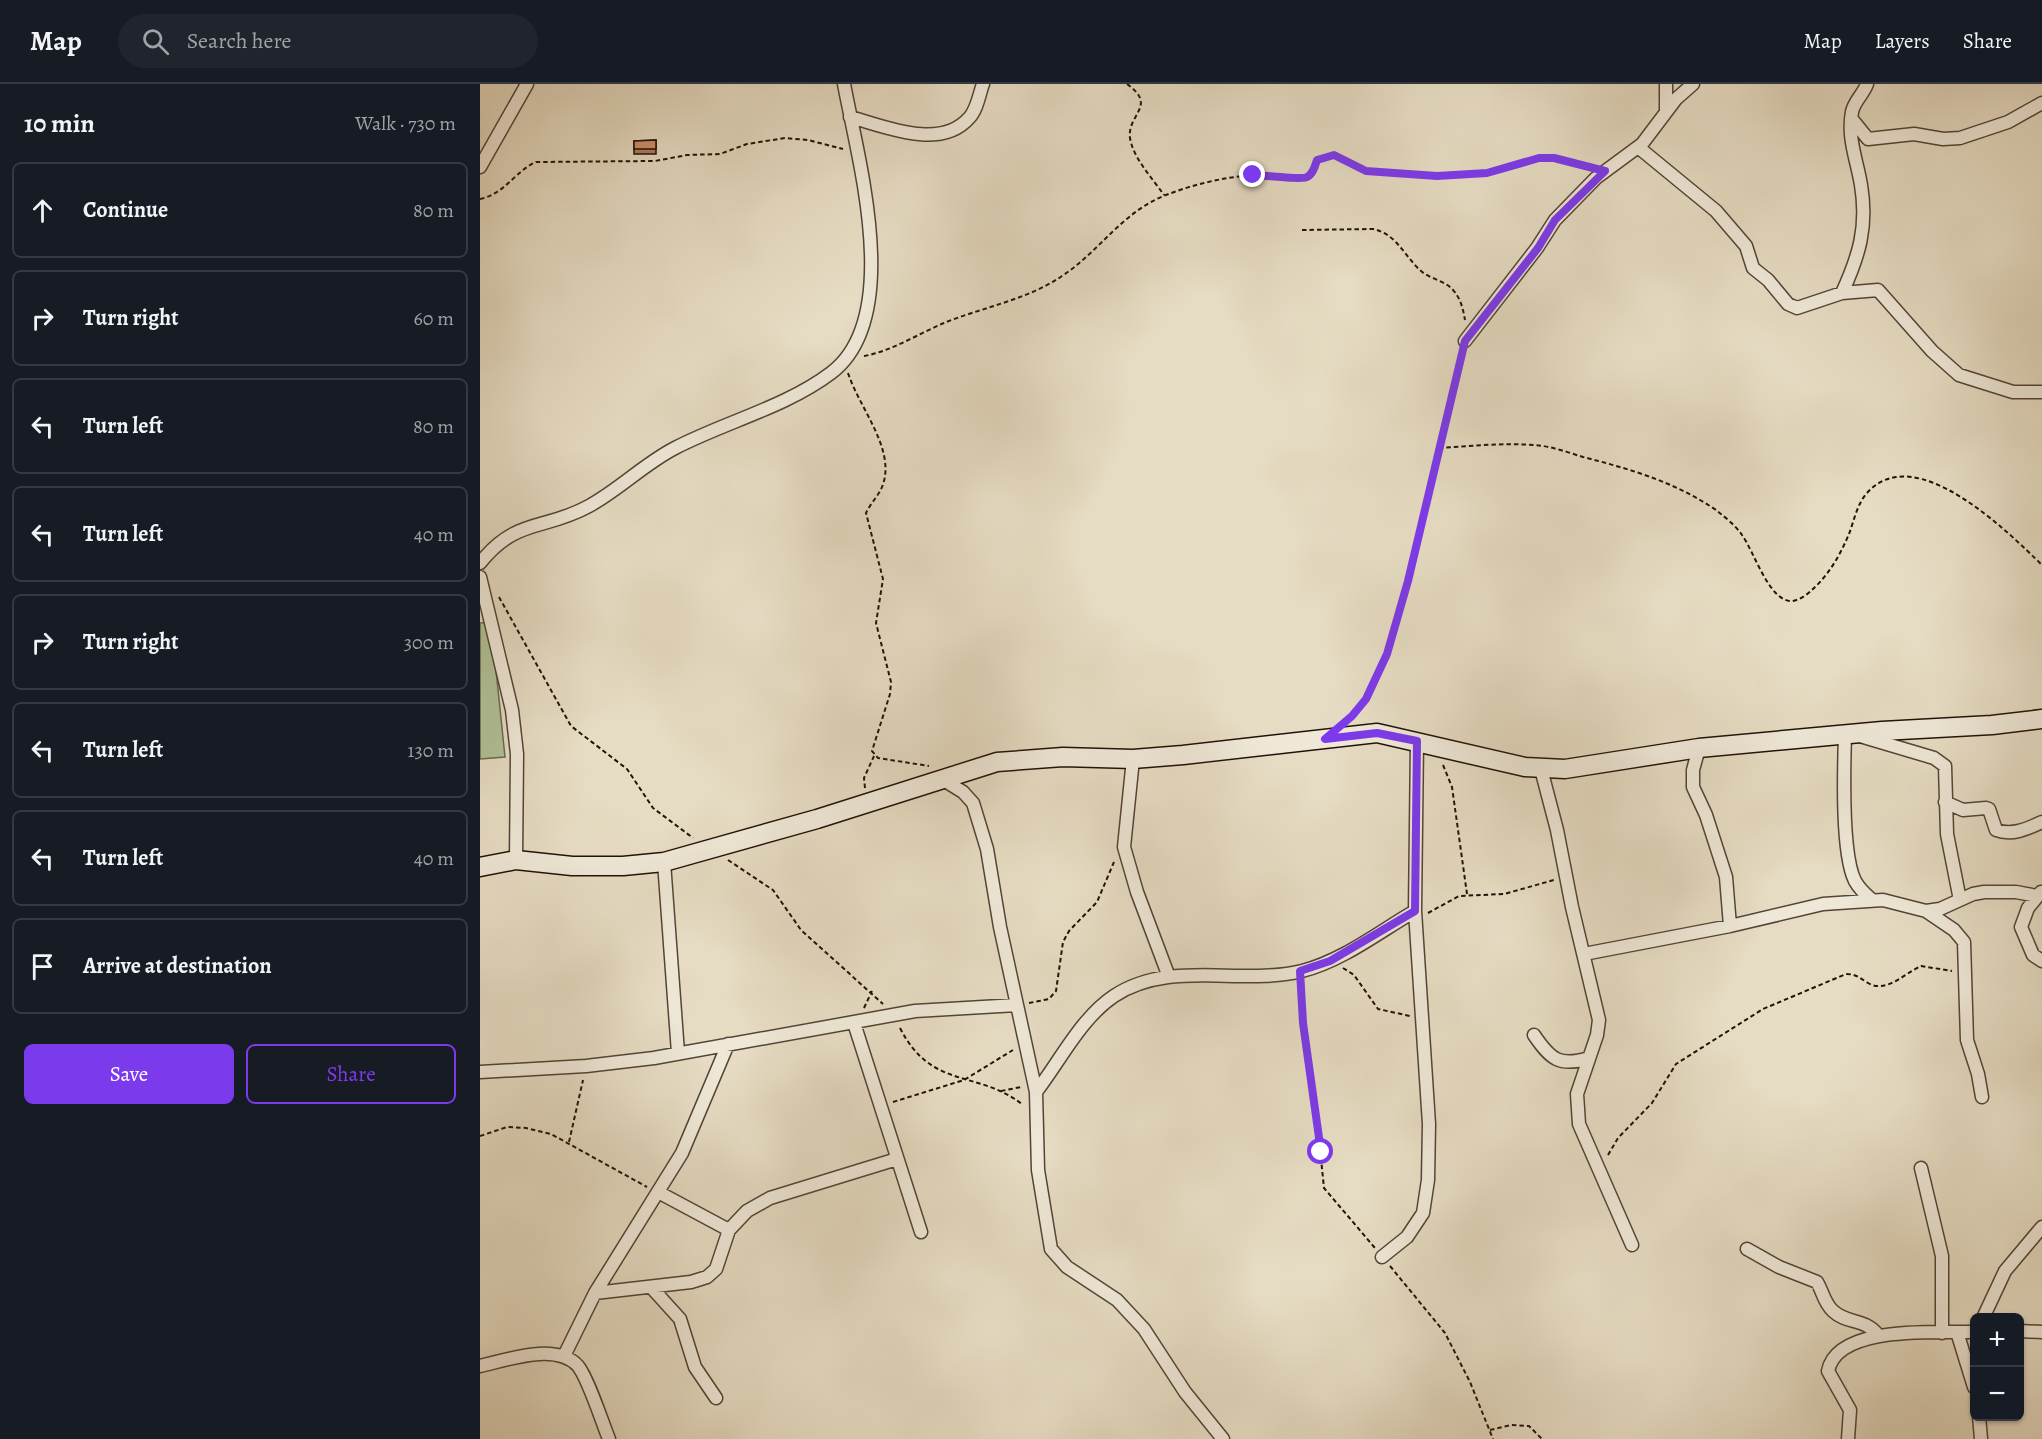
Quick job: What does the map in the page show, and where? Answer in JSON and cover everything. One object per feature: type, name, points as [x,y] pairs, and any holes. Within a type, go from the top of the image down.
[{"type":"street","points":[[480,167],[527,84]]},
{"type":"street","points":[[480,563],[507,536],[525,527],[558,519],[586,508],[610,494],[654,459],[803,389],[829,375],[847,359],[870,296],[873,263],[857,153],[843,84]]},
{"type":"street","points":[[850,117],[909,133],[934,135],[957,129],[970,118],[983,84]]},
{"type":"street","points":[[1666,84],[1666,112]]},
{"type":"street","points":[[1465,341],[1538,248],[1555,220],[1605,171],[1638,147],[1666,112],[1693,84]]},
{"type":"street","points":[[1842,293],[1859,256],[1864,228],[1862,186],[1850,137],[1853,106],[1867,84]]},
{"type":"street","points":[[1851,118],[1868,139],[1914,134],[1950,140],[2008,122],[2042,103]]},
{"type":"street","points":[[1638,147],[1716,210],[1746,246],[1753,268],[1768,280],[1788,304],[1797,308],[1842,293],[1878,290],[1932,351],[1959,375],[2013,392],[2042,392]]},
{"type":"street","points":[[480,578],[512,710],[517,754],[516,860]]},
{"type":"street","points":[[480,867],[516,860],[593,866],[664,862],[711,851],[997,762],[1063,757],[1133,759],[1249,750],[1377,733],[1541,769],[1587,766],[1644,755],[1699,748],[1992,726],[2042,719]]},
{"type":"street","points":[[1849,735],[1942,762],[1946,773],[1947,834],[1960,900]]},
{"type":"street","points":[[1849,735],[1843,774],[1847,842],[1855,881],[1871,899]]},
{"type":"street","points":[[1382,1257],[1407,1237],[1424,1213],[1428,1180],[1430,1125],[1415,916],[1425,744]]},
{"type":"street","points":[[1699,748],[1693,770],[1693,787],[1706,815],[1726,877],[1730,926]]},
{"type":"street","points":[[1133,759],[1124,847],[1137,892],[1169,977]]},
{"type":"street","points":[[1541,769],[1557,830],[1599,1020],[1577,1094],[1576,1108],[1586,1144],[1632,1245]]},
{"type":"street","points":[[942,779],[963,792],[973,803],[980,818],[1035,1088],[1038,1170],[1051,1249],[1067,1267],[1117,1300],[1144,1329],[1185,1392],[1223,1439]]},
{"type":"street","points":[[1945,802],[1964,810],[1989,809],[1996,830],[2003,832],[2024,831],[2042,822]]},
{"type":"street","points":[[664,862],[678,1053]]},
{"type":"street","points":[[1584,954],[1730,926],[1823,904],[1871,899],[1926,911],[1940,909],[1984,892],[2016,892],[2039,893],[2021,927],[2033,955],[2042,961]]},
{"type":"street","points":[[1926,911],[1954,930],[1964,942],[1967,972],[1967,1040],[1978,1074],[1982,1097]]},
{"type":"street","points":[[1035,1088],[1089,1021],[1112,998],[1140,982],[1169,977],[1300,971],[1330,961],[1415,916]]},
{"type":"street","points":[[480,1072],[586,1066],[678,1053],[893,1016],[972,1006],[1017,1005]]},
{"type":"street","points":[[854,1023],[921,1232]]},
{"type":"street","points":[[1534,1035],[1557,1060],[1573,1063],[1589,1058]]},
{"type":"street","points":[[564,1356],[595,1293],[682,1153],[728,1044]]},
{"type":"street","points":[[595,1293],[691,1282],[707,1277],[716,1269],[729,1230],[747,1210],[770,1198],[897,1159]]},
{"type":"street","points":[[1920,1168],[1942,1256],[1942,1333]]},
{"type":"street","points":[[658,1192],[729,1230]]},
{"type":"street","points":[[1985,1313],[2005,1271],[2042,1227]]},
{"type":"street","points":[[1747,1249],[1779,1267],[1816,1282],[1826,1304],[1834,1313],[1867,1324],[1878,1336]]},
{"type":"street","points":[[651,1287],[680,1319],[695,1367],[716,1398]]},
{"type":"street","points":[[2024,1331],[2042,1332]]},
{"type":"street","points":[[1957,1332],[1970,1374]]},
{"type":"street","points":[[1848,1439],[1850,1410],[1828,1371],[1830,1362],[1842,1348],[1878,1336],[1970,1332]]},
{"type":"street","points":[[480,1366],[542,1354],[564,1356],[579,1367],[609,1439]]},
{"type":"street","points":[[1979,1421],[1981,1439]]},
{"type":"path","points":[[1127,84],[1140,97],[1141,106],[1132,125],[1130,136],[1133,147],[1164,195]]},
{"type":"path","points":[[480,199],[496,194],[528,166],[536,162],[656,161],[731,152],[747,144],[786,138],[832,145],[857,153]]},
{"type":"path","points":[[866,803],[864,778],[874,756],[874,745],[890,694],[891,682],[876,623],[883,579],[866,513],[883,484],[885,457],[882,444],[853,388],[847,359],[872,355],[944,323],[1039,290],[1082,261],[1100,241],[1138,209],[1164,195],[1221,178],[1275,175],[1302,180],[1310,176],[1317,160],[1326,156],[1343,158],[1356,168],[1366,171],[1437,176],[1487,173],[1539,158],[1554,158],[1605,171]]},
{"type":"path","points":[[1302,230],[1373,229],[1383,231],[1396,241],[1421,271],[1453,289],[1462,303],[1465,341],[1408,581],[1387,654],[1366,699],[1352,716],[1325,739]]},
{"type":"path","points":[[1439,448],[1543,446],[1671,483],[1718,512],[1737,529],[1754,554],[1774,592],[1792,601],[1811,591],[1824,579],[1842,548],[1866,493],[1891,478],[1923,481],[1953,492],[1986,513],[2042,564]]},
{"type":"path","points":[[480,578],[496,592],[504,604],[571,726],[627,769],[653,808],[663,818],[773,890],[801,930],[872,991],[893,1016],[919,1057],[938,1069],[963,1080],[1001,1091],[1023,1105],[1037,1123]]},
{"type":"path","points":[[1425,744],[1449,776],[1467,895]]},
{"type":"path","points":[[874,756],[921,763],[931,767],[942,779]]},
{"type":"path","points":[[1017,1005],[1049,999],[1056,991],[1063,942],[1069,931],[1097,902],[1124,847]]},
{"type":"path","points":[[1415,916],[1467,895],[1504,894],[1566,877]]},
{"type":"path","points":[[1330,961],[1354,975],[1378,1009],[1389,1014],[1423,1017]]},
{"type":"path","points":[[1599,1170],[1618,1138],[1652,1103],[1672,1068],[1764,1009],[1846,974],[1859,976],[1874,985],[1884,985],[1891,984],[1911,971],[1926,965],[1945,971],[1967,972]]},
{"type":"path","points":[[1300,971],[1303,1023],[1324,1188],[1445,1333],[1493,1439]]},
{"type":"path","points":[[881,1105],[963,1080],[999,1060],[1025,1041]]},
{"type":"path","points":[[569,1142],[586,1066]]},
{"type":"path","points":[[1001,1091],[1035,1088]]},
{"type":"path","points":[[480,1136],[507,1127],[526,1128],[569,1142],[658,1192]]},
{"type":"path","points":[[1490,1430],[1511,1425],[1529,1426],[1542,1439]]},
{"type":"green space","points":[[491,622],[505,757],[480,759],[480,623]]},
{"type":"building","points":[[656,140],[656,149],[634,149],[634,141]]},
{"type":"route","points":[[1253,175],[1275,175],[1302,180],[1310,176],[1317,160],[1334,155],[1366,171],[1437,176],[1487,173],[1539,158],[1574,161],[1605,171],[1555,220],[1546,231],[1538,248],[1465,341],[1399,618],[1387,654],[1366,699],[1352,716],[1325,739],[1377,733],[1417,741],[1415,911],[1330,961],[1300,971],[1303,1023],[1321,1152]]}]
